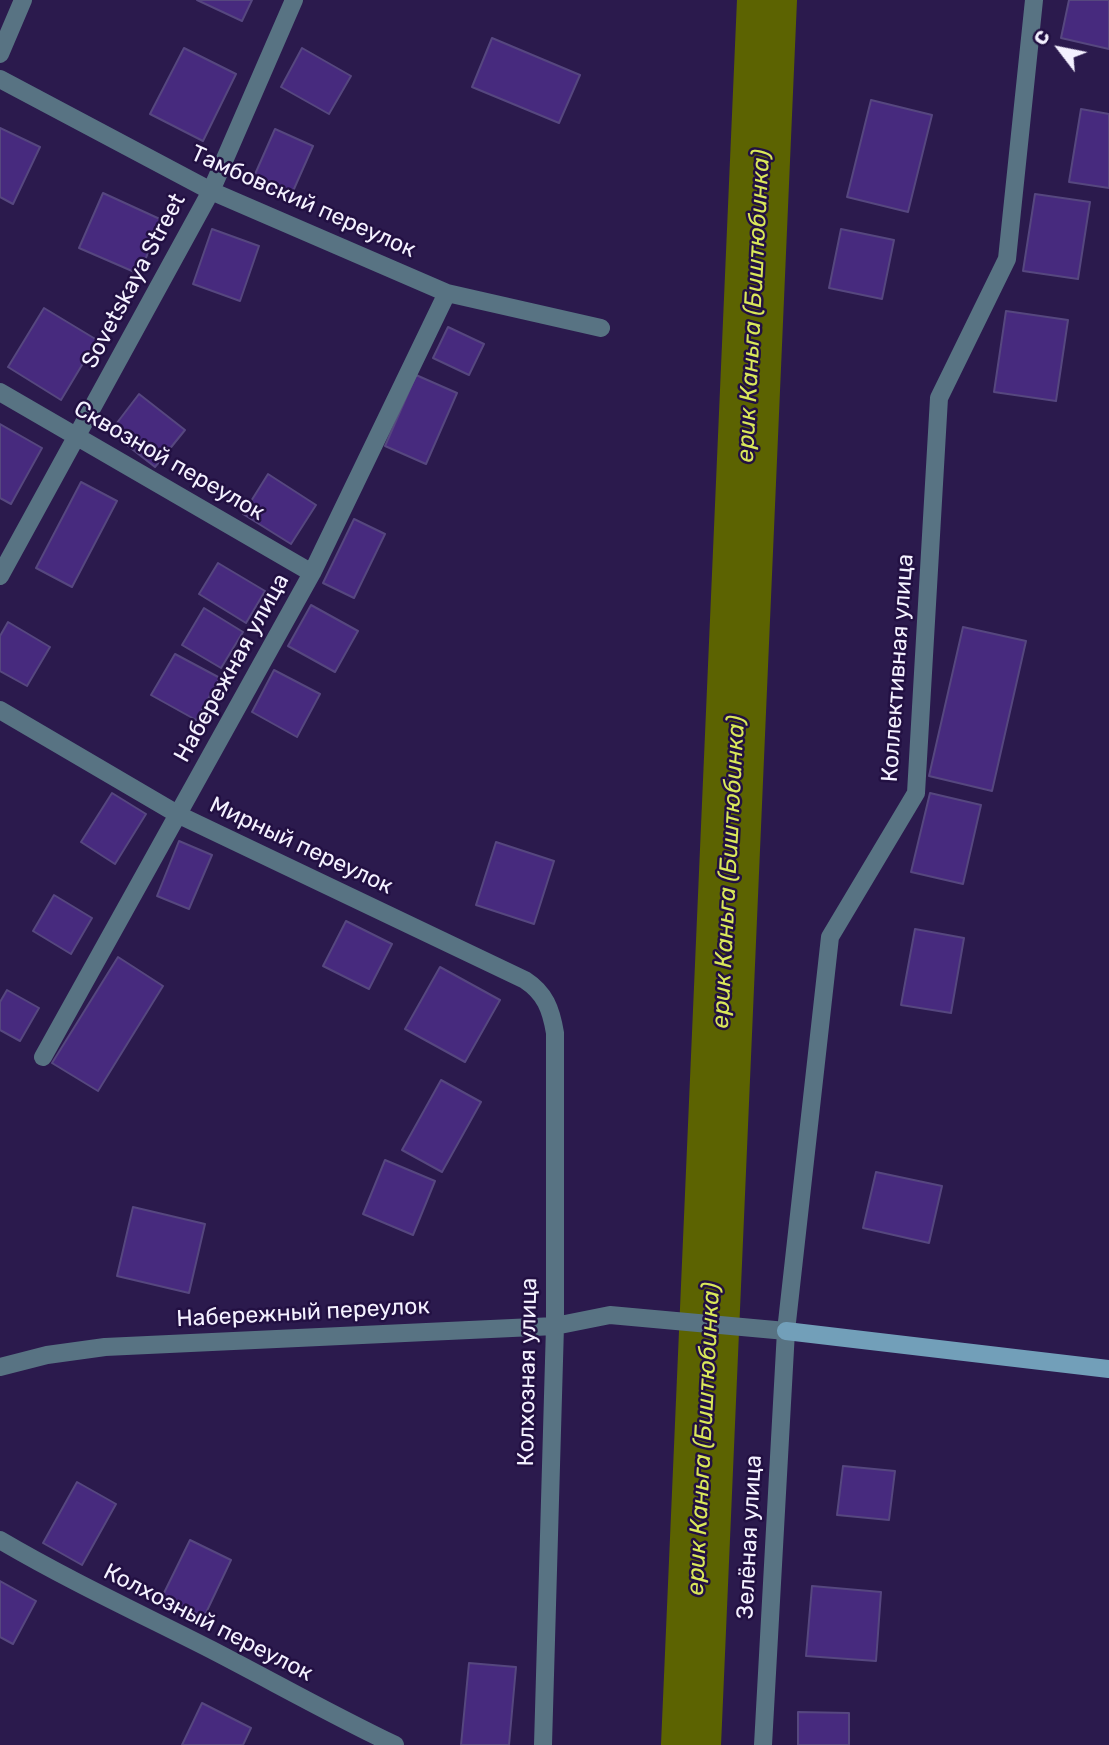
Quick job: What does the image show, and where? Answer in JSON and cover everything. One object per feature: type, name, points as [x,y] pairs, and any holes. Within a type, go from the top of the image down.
[{"type":"street","points":[[0,54],[23,0]]},
{"type":"street","name":"Sovetskaya Street","points":[[0,576],[211,191],[294,0]]},
{"type":"street","name":"Коллективная улица","points":[[786,1331],[830,937],[916,793],[939,398],[1007,259],[1034,0]]},
{"type":"street","name":"Тамбовский переулок","points":[[0,79],[211,191],[447,293],[601,328]]},
{"type":"street","name":"Набережная улица","points":[[43,1057],[312,573],[447,293]]},
{"type":"street","name":"Сквозной переулок","points":[[0,392],[312,573]]},
{"type":"street","name":"Мирный переулок","points":[[0,710],[179,816],[525,980],[547,1000]]},
{"type":"street","name":"Колхозная улица","points":[[543,1745],[555,1326],[555,1033],[547,1000]]},
{"type":"street","name":"Набережный переулок","points":[[0,1367],[47,1355],[106,1347],[555,1326],[610,1315],[786,1331]]},
{"type":"street","points":[[786,1331],[1109,1368]]},
{"type":"street","name":"Зелёная улица","points":[[763,1745],[786,1331]]},
{"type":"street","name":"Колхозный переулок","points":[[0,1540],[44,1566],[395,1745]]},
{"type":"building","points":[[197,0],[252,0],[242,21]]},
{"type":"building","points":[[1069,0],[1109,0],[1109,49],[1061,38]]},
{"type":"building","points":[[492,38],[580,75],[559,123],[472,87]]},
{"type":"building","points":[[184,48],[236,74],[203,141],[150,114]]},
{"type":"building","points":[[302,48],[351,76],[329,114],[281,87]]},
{"type":"building","points":[[871,100],[932,115],[908,212],[847,197]]},
{"type":"building","points":[[1081,109],[1109,114],[1109,188],[1069,182]]},
{"type":"building","points":[[0,128],[40,147],[13,204],[0,197]]},
{"type":"building","points":[[275,129],[313,146],[290,198],[252,181]]},
{"type":"building","points":[[103,193],[162,220],[139,274],[79,248]]},
{"type":"building","points":[[1035,194],[1090,202],[1078,279],[1023,271]]},
{"type":"building","points":[[212,229],[259,246],[240,301],[193,284]]},
{"type":"building","points":[[841,229],[894,240],[882,299],[829,288]]},
{"type":"building","points":[[44,308],[97,340],[61,400],[8,367]]},
{"type":"building","points":[[1006,311],[1068,320],[1056,401],[994,392]]},
{"type":"building","points":[[448,327],[484,344],[469,375],[433,358]]},
{"type":"building","points":[[416,375],[457,393],[426,464],[385,446]]},
{"type":"building","points":[[139,394],[185,430],[155,467],[110,432]]},
{"type":"building","points":[[0,424],[42,448],[11,504],[0,498]]},
{"type":"building","points":[[268,474],[316,505],[291,544],[243,514]]},
{"type":"building","points":[[81,482],[117,501],[72,587],[36,568]]},
{"type":"building","points":[[354,519],[385,534],[354,598],[323,583]]},
{"type":"building","points":[[218,563],[265,591],[246,623],[199,594]]},
{"type":"building","points":[[311,605],[358,631],[335,672],[288,646]]},
{"type":"building","points":[[204,608],[243,632],[221,668],[182,645]]},
{"type":"building","points":[[8,622],[50,647],[27,686],[0,671],[0,636]]},
{"type":"building","points":[[963,627],[1026,641],[992,791],[929,776]]},
{"type":"building","points":[[175,654],[220,678],[196,720],[151,695]]},
{"type":"building","points":[[274,670],[320,694],[297,737],[252,712]]},
{"type":"building","points":[[112,793],[146,814],[115,864],[81,842]]},
{"type":"building","points":[[930,793],[981,805],[963,884],[911,872]]},
{"type":"building","points":[[179,841],[212,855],[189,909],[157,896]]},
{"type":"building","points":[[496,842],[554,861],[534,924],[476,905]]},
{"type":"building","points":[[54,895],[92,918],[71,954],[33,931]]},
{"type":"building","points":[[346,921],[392,944],[369,989],[323,966]]},
{"type":"building","points":[[915,929],[964,938],[951,1013],[901,1005]]},
{"type":"building","points":[[118,957],[163,986],[98,1091],[52,1063]]},
{"type":"building","points":[[440,967],[500,1000],[465,1062],[405,1029]]},
{"type":"building","points":[[7,990],[39,1008],[20,1041],[0,1030],[0,1002]]},
{"type":"building","points":[[441,1080],[481,1102],[442,1172],[402,1150]]},
{"type":"building","points":[[385,1160],[435,1181],[413,1235],[363,1214]]},
{"type":"building","points":[[876,1172],[942,1186],[929,1243],[863,1228]]},
{"type":"building","points":[[133,1207],[205,1224],[189,1293],[117,1276]]},
{"type":"building","points":[[843,1466],[895,1471],[889,1520],[837,1515]]},
{"type":"building","points":[[77,1482],[116,1504],[82,1565],[43,1543]]},
{"type":"building","points":[[190,1540],[231,1560],[204,1617],[162,1597]]},
{"type":"building","points":[[0,1581],[36,1601],[13,1644],[0,1637]]},
{"type":"building","points":[[812,1586],[881,1592],[876,1661],[806,1656]]},
{"type":"building","points":[[469,1663],[516,1667],[509,1745],[461,1745]]},
{"type":"building","points":[[202,1703],[251,1728],[243,1745],[182,1745]]},
{"type":"building","points":[[798,1712],[849,1713],[849,1745],[798,1745]]},
{"type":"waterway","name":"ерик Каньга (Биштюбинка)","points":[[691,1745],[767,0]]}]
